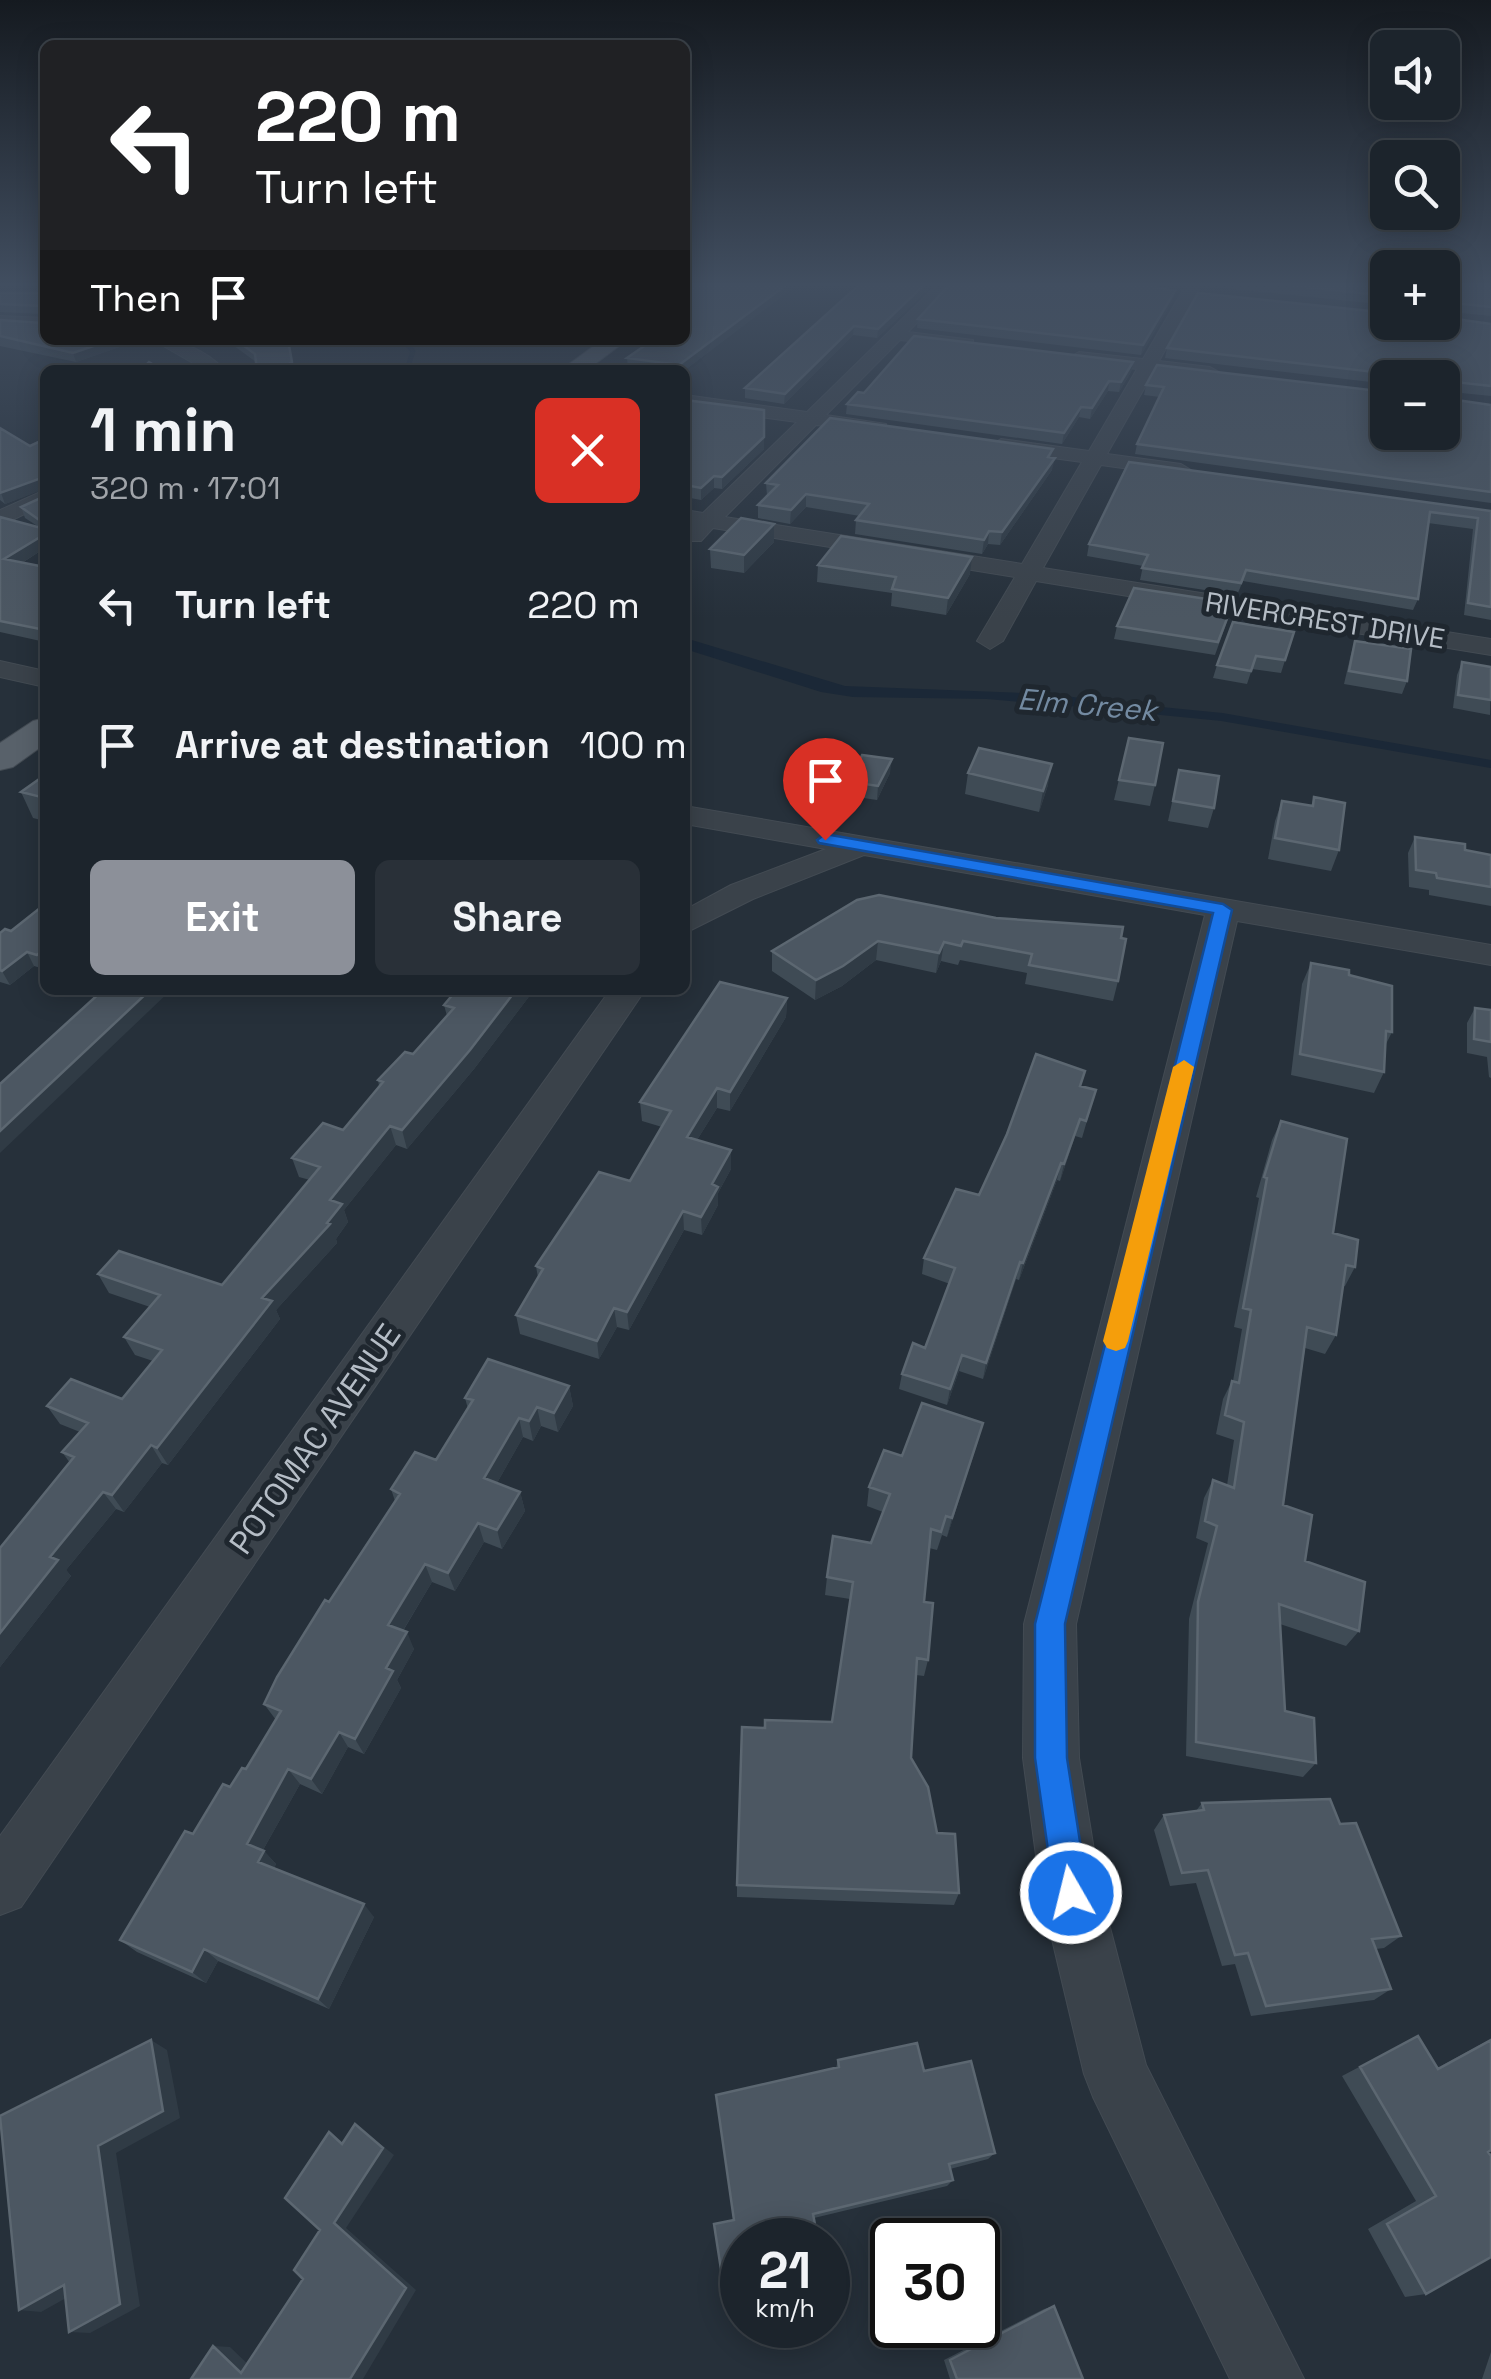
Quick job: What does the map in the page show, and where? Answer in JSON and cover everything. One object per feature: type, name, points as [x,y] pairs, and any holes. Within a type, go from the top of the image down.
[{"type":"main road","points":[[0,759],[40,731]]},
{"type":"street","points":[[697,519],[834,396]]},
{"type":"street","points":[[990,641],[1130,396]]},
{"type":"street","points":[[690,402],[909,432]]},
{"type":"street","points":[[982,442],[1205,473]]},
{"type":"street","points":[[0,499],[36,500]]},
{"type":"street","points":[[0,519],[36,500]]},
{"type":"street","name":"RIVERCREST DRIVE","points":[[697,519],[1491,647]]},
{"type":"street","points":[[0,669],[40,678]]},
{"type":"street","points":[[690,816],[1491,955]]},
{"type":"street","points":[[690,921],[742,892],[860,846]]},
{"type":"street","points":[[1223,910],[1050,1624],[1051,1758],[1071,1893],[1116,2074],[1268,2379]]},
{"type":"street","name":"POTOMAC AVENUE","points":[[0,1886],[624,995]]},
{"type":"water","points":[[690,640],[845,686],[1048,694],[1164,708],[1161,714],[987,699],[853,697],[821,692],[690,651]]},
{"type":"building","points":[[854,396],[1100,396],[1092,408],[1081,407],[1064,433],[847,404]]},
{"type":"building","points":[[1160,396],[1370,396],[1370,450],[1460,450],[1460,400],[1491,405],[1491,492],[1137,444]]},
{"type":"building","points":[[690,401],[764,410],[764,437],[722,477],[714,476],[701,488],[690,486]]},
{"type":"building","points":[[830,418],[1053,449],[1048,457],[1055,458],[1002,532],[989,531],[984,540],[856,520],[869,504],[806,494],[791,510],[758,505],[778,485],[766,483]]},
{"type":"building","points":[[0,428],[30,446],[40,441],[40,478],[0,493]]},
{"type":"building","points":[[1129,462],[1491,511],[1491,607],[1468,603],[1478,518],[1430,512],[1418,599],[1246,570],[1241,583],[1142,568],[1148,555],[1089,544]]},
{"type":"building","points":[[40,498],[40,520],[21,507]]},
{"type":"building","points":[[0,517],[40,528],[40,537],[4,559],[40,566],[40,629],[0,621]]},
{"type":"building","points":[[741,518],[774,524],[744,555],[710,549]]},
{"type":"building","points":[[841,536],[972,557],[948,598],[892,589],[896,577],[818,565]]},
{"type":"building","points":[[1134,588],[1233,603],[1218,642],[1117,626]]},
{"type":"building","points":[[1233,622],[1294,632],[1285,660],[1256,656],[1251,671],[1217,665]]},
{"type":"building","points":[[1355,641],[1411,649],[1407,681],[1349,671]]},
{"type":"building","points":[[1462,662],[1491,667],[1491,700],[1458,695]]},
{"type":"building","points":[[1129,738],[1163,743],[1155,785],[1119,780]]},
{"type":"building","points":[[979,748],[1052,764],[1043,791],[968,773]]},
{"type":"building","points":[[862,755],[892,759],[878,786],[851,782]]},
{"type":"building","points":[[1179,770],[1219,776],[1214,808],[1173,801]]},
{"type":"building","points":[[40,779],[40,797],[21,792]]},
{"type":"building","points":[[1314,797],[1345,803],[1339,850],[1275,838],[1282,801],[1313,806]]},
{"type":"building","points":[[1415,837],[1465,844],[1465,850],[1491,855],[1491,887],[1437,878],[1436,873],[1416,870]]},
{"type":"building","points":[[879,895],[996,918],[1123,927],[1121,938],[1126,939],[1118,981],[1029,965],[1032,954],[963,941],[961,946],[944,942],[939,953],[878,941],[816,980],[772,951],[857,900]]},
{"type":"building","points":[[40,908],[40,952],[27,952],[2,971],[0,933],[5,929],[11,931]]},
{"type":"building","points":[[1311,963],[1349,970],[1349,975],[1392,986],[1392,1032],[1386,1031],[1384,1072],[1300,1054]]},
{"type":"building","points":[[720,982],[787,998],[730,1092],[717,1088],[687,1137],[731,1150],[712,1184],[718,1187],[701,1217],[683,1211],[627,1312],[614,1308],[597,1341],[516,1315],[543,1269],[536,1266],[599,1172],[630,1181],[671,1111],[640,1102]]},
{"type":"building","points":[[98,995],[145,995],[0,1131],[0,1084]]},
{"type":"building","points":[[452,995],[512,995],[402,1130],[390,1126],[330,1200],[342,1204],[327,1223],[330,1224],[262,1298],[272,1301],[157,1448],[151,1445],[112,1495],[103,1492],[50,1557],[58,1560],[0,1633],[0,1548],[74,1457],[62,1452],[88,1423],[47,1406],[71,1379],[122,1399],[162,1350],[124,1337],[160,1295],[98,1274],[119,1251],[222,1285],[320,1167],[292,1158],[323,1123],[343,1130],[383,1082],[378,1080],[405,1052],[413,1054],[454,1008],[444,1005]]},
{"type":"building","points":[[1475,1008],[1491,1010],[1491,1042],[1474,1039]]},
{"type":"building","points":[[1036,1054],[1085,1071],[1080,1086],[1096,1090],[1086,1121],[1080,1119],[1023,1263],[1020,1262],[986,1363],[962,1355],[950,1389],[902,1374],[913,1343],[925,1348],[955,1268],[924,1258],[956,1189],[979,1195],[1007,1134]]},
{"type":"building","points":[[1281,1121],[1347,1139],[1333,1233],[1358,1240],[1355,1267],[1346,1265],[1336,1335],[1307,1327],[1283,1505],[1312,1515],[1305,1561],[1365,1582],[1359,1631],[1279,1604],[1285,1711],[1314,1718],[1316,1763],[1196,1742],[1198,1602],[1217,1526],[1205,1521],[1213,1480],[1234,1488],[1244,1422],[1225,1415],[1232,1381],[1239,1383],[1251,1310],[1243,1308],[1267,1178],[1264,1177]]},
{"type":"building","points":[[488,1359],[569,1386],[554,1413],[537,1407],[529,1421],[519,1418],[484,1478],[520,1492],[497,1530],[478,1523],[448,1573],[425,1564],[388,1625],[407,1632],[386,1668],[393,1671],[355,1739],[339,1732],[311,1779],[288,1769],[247,1844],[264,1851],[258,1862],[364,1904],[318,1999],[204,1949],[192,1972],[120,1940],[185,1831],[193,1834],[223,1784],[230,1787],[242,1768],[246,1769],[281,1711],[264,1704],[277,1677],[325,1600],[329,1602],[400,1494],[391,1489],[415,1452],[436,1460],[473,1400],[465,1398]]},
{"type":"building","points":[[922,1403],[983,1423],[952,1518],[946,1516],[941,1532],[931,1529],[924,1602],[933,1603],[928,1660],[917,1658],[911,1758],[928,1787],[937,1833],[955,1834],[959,1893],[737,1885],[742,1727],[765,1728],[765,1720],[832,1722],[853,1582],[827,1577],[833,1536],[871,1543],[890,1494],[869,1487],[884,1450],[902,1456]]},
{"type":"building","points":[[1330,1799],[1340,1824],[1356,1823],[1401,1936],[1372,1939],[1391,1989],[1266,2006],[1248,1953],[1235,1955],[1208,1870],[1182,1873],[1164,1815],[1204,1810],[1202,1803]]},
{"type":"building","points":[[1418,2036],[1438,2069],[1491,2040],[1491,2257],[1426,2294],[1387,2224],[1436,2196],[1360,2067]]},
{"type":"building","points":[[151,2040],[163,2111],[98,2146],[120,2304],[69,2332],[64,2285],[19,2310],[0,2116]]},
{"type":"building","points":[[917,2043],[924,2071],[971,2061],[995,2153],[949,2164],[953,2180],[813,2214],[814,2218],[734,2218],[716,2095],[839,2067],[838,2060]]},
{"type":"building","points":[[355,2124],[383,2148],[334,2223],[406,2288],[350,2379],[191,2379],[213,2346],[241,2373],[303,2279],[294,2270],[320,2230],[285,2198],[329,2132],[342,2144]]},
{"type":"building","points":[[720,2223],[720,2263],[714,2224]]},
{"type":"building","points":[[1054,2306],[1083,2379],[957,2379],[950,2360],[973,2348],[1000,2348],[1000,2334]]},
{"type":"waterway","name":"Elm Creek","points":[[1151,710],[1222,717],[1491,764]]},
{"type":"slow traffic","points":[[1116,1341],[1184,1067]]},
{"type":"route","points":[[825,840],[1223,910],[1050,1624],[1051,1758],[1071,1893]]}]
